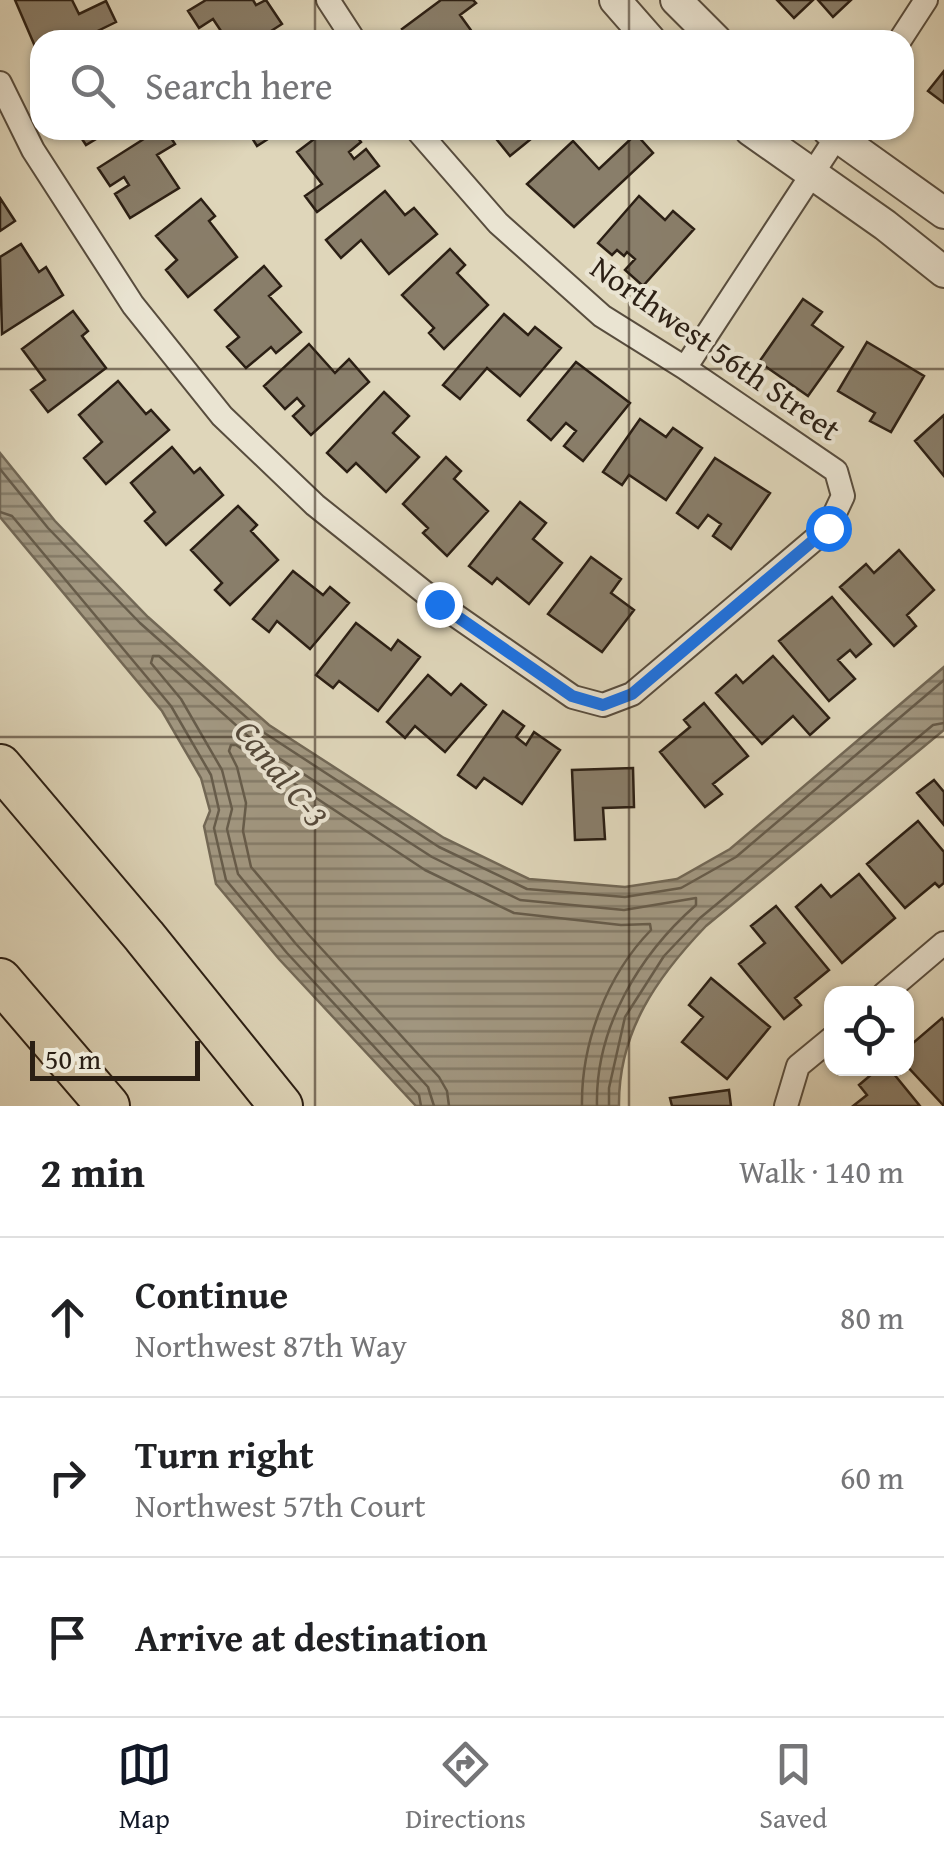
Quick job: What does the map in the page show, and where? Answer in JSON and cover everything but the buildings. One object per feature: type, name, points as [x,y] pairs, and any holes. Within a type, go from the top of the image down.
[{"type":"highway","points":[[0,766],[281,1106]]},
{"type":"highway","points":[[144,936],[311,1106]]},
{"type":"highway","points":[[0,980],[108,1106]]},
{"type":"street","points":[[328,0],[348,30]]},
{"type":"street","points":[[615,0],[641,30]]},
{"type":"street","points":[[676,0],[706,30]]},
{"type":"street","points":[[906,30],[926,0]]},
{"type":"street","name":"Northwest 56th Street","points":[[0,83],[32,150],[132,305],[222,416],[314,505],[439,604],[572,696],[603,705],[632,694],[828,528],[843,496],[836,471],[602,316],[498,222],[426,140]]},
{"type":"street","points":[[764,140],[944,272]]},
{"type":"street","points":[[685,368],[830,140]]},
{"type":"street","points":[[846,140],[944,213]]},
{"type":"street","points":[[894,986],[944,944]]},
{"type":"street","points":[[786,1105],[798,1066],[824,1045]]},
{"type":"water","name":"Canal C-3","points":[[0,453],[55,521],[148,617],[269,725],[444,838],[529,879],[625,887],[677,879],[730,849],[944,667],[944,730],[688,945],[657,986],[633,1030],[620,1079],[619,1106],[416,1106],[279,959],[216,884],[204,826],[210,811],[201,778],[162,711],[0,517]]},
{"type":"route","points":[[439,604],[572,696],[603,705],[632,694],[828,528]]}]
